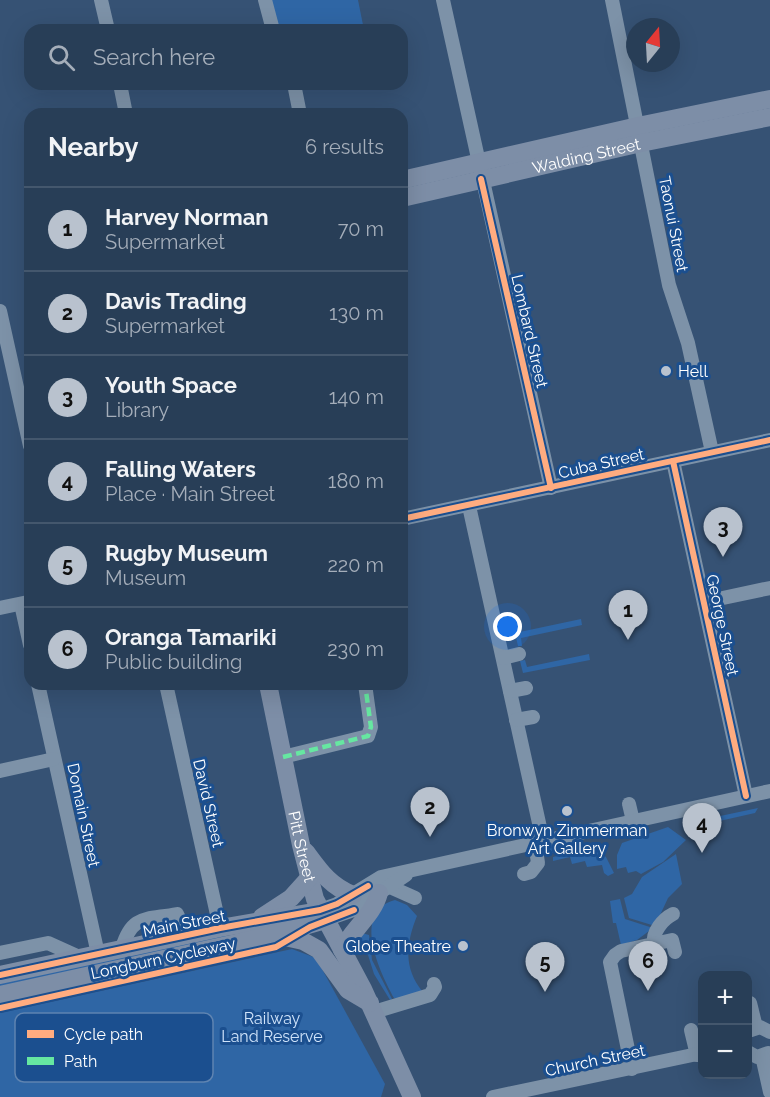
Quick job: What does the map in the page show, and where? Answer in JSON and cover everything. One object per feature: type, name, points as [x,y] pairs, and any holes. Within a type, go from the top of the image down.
[{"type":"main road","name":"Walding Street","points":[[408,196],[480,171],[639,134],[770,99]]},
{"type":"main road","name":"Walding Street","points":[[639,134],[770,117]]},
{"type":"main road","name":"Walding Street","points":[[408,179],[480,171]]},
{"type":"main road","name":"Pitt Street","points":[[269,690],[309,878],[323,915],[372,1008],[412,1097]]},
{"type":"main road","points":[[301,845],[325,879],[353,895]]},
{"type":"main road","points":[[250,925],[291,898],[309,878]]},
{"type":"main road","points":[[342,950],[349,936],[375,906],[383,890]]},
{"type":"main road","name":"Main Street","points":[[0,975],[220,928],[323,915]]},
{"type":"main road","name":"Main Street","points":[[0,995],[273,934],[323,915]]},
{"type":"main road","points":[[273,934],[303,941],[319,950],[348,990],[372,1008]]},
{"type":"street","points":[[101,0],[107,24]]},
{"type":"street","points":[[265,0],[271,24]]},
{"type":"street","name":"Lombard Street","points":[[443,0],[551,488]]},
{"type":"street","name":"Taonui Street","points":[[612,0],[669,285],[688,344],[712,452]]},
{"type":"street","points":[[121,90],[125,108]]},
{"type":"street","points":[[295,90],[299,108]]},
{"type":"street","points":[[0,311],[24,419]]},
{"type":"street","name":"Cuba Street","points":[[408,518],[770,440]]},
{"type":"street","name":"George Street","points":[[674,461],[746,796]]},
{"type":"street","points":[[469,506],[510,691],[539,842],[538,863],[531,872],[524,874]]},
{"type":"street","points":[[704,602],[770,588]]},
{"type":"street","points":[[0,608],[24,603]]},
{"type":"street","points":[[503,658],[519,654]]},
{"type":"street","points":[[510,691],[526,688]]},
{"type":"street","name":"Domain Street","points":[[39,690],[98,954]]},
{"type":"street","name":"David Street","points":[[167,690],[220,928]]},
{"type":"street","points":[[283,757],[368,736],[371,727],[366,690]]},
{"type":"street","points":[[516,720],[533,717]]},
{"type":"street","points":[[0,771],[54,759]]},
{"type":"street","name":"Main Street","points":[[323,915],[381,877],[770,791]]},
{"type":"street","points":[[630,804],[633,821]]},
{"type":"street","name":"Main Street","points":[[323,915],[354,910],[421,868]]},
{"type":"street","points":[[383,890],[415,897]]},
{"type":"street","points":[[654,944],[656,931],[667,917],[673,914]]},
{"type":"street","points":[[633,1069],[610,962],[621,951],[672,940],[675,952]]},
{"type":"street","points":[[0,954],[48,943],[79,957]]},
{"type":"street","points":[[372,1008],[429,994],[435,987],[434,984]]},
{"type":"street","points":[[752,1029],[770,1032]]},
{"type":"street","points":[[691,1030],[698,1049]]},
{"type":"street","name":"Church Street","points":[[493,1097],[698,1054]]},
{"type":"street","points":[[766,1054],[770,1092]]},
{"type":"green space","points":[[265,0],[358,0],[363,24],[271,24]]},
{"type":"green space","points":[[581,619],[582,625],[521,638],[522,646],[518,646],[515,633]]},
{"type":"green space","points":[[589,654],[590,660],[523,673],[520,661],[525,660],[527,667]]},
{"type":"green space","points":[[758,808],[755,813],[693,827],[687,823]]},
{"type":"green space","points":[[668,827],[686,840],[663,862],[641,874],[636,871],[628,873],[626,867],[617,869],[617,855],[622,843]]},
{"type":"green space","points":[[574,841],[568,850],[551,853],[544,850],[548,846]]},
{"type":"green space","points":[[592,848],[606,857],[614,873],[608,876],[604,873],[602,865],[587,867],[585,861],[572,864],[570,857],[553,861],[553,857]]},
{"type":"green space","points":[[676,854],[682,884],[668,898],[655,926],[629,918],[624,898],[632,894],[642,877]]},
{"type":"green space","points":[[620,899],[625,919],[653,928],[637,940],[621,945],[616,923],[613,923],[610,901]]},
{"type":"green space","points":[[395,900],[407,905],[417,916],[410,936],[408,955],[412,974],[423,992],[400,999],[394,998],[382,974],[371,930],[374,917],[382,907]]},
{"type":"green space","points":[[362,933],[369,935],[372,960],[392,999],[390,1000],[374,974],[368,955],[356,947],[355,941]]},
{"type":"green space","points":[[240,935],[0,987],[0,982],[209,937]]},
{"type":"green space","name":"Railway Land Reserve","points":[[292,949],[316,958],[385,1084],[381,1097],[0,1097],[0,1013]]},
{"type":"marked path","points":[[283,757],[368,736],[371,727],[366,690]]},
{"type":"cycle path","points":[[481,179],[551,488]]},
{"type":"cycle path","points":[[408,518],[770,440]]},
{"type":"cycle path","points":[[673,461],[746,796]]},
{"type":"cycle path","name":"Longburn Cycleway","points":[[0,975],[220,928],[320,910],[337,904],[368,886]]},
{"type":"cycle path","name":"Longburn Cycleway","points":[[0,1008],[276,947],[310,927],[354,910]]},
{"type":"place","name":"Hell","points":[[666,371]]},
{"type":"place","name":"Youth Space","points":[[723,557]]},
{"type":"place","name":"Harvey Norman","points":[[628,640]]},
{"type":"place","name":"Bronwyn Zimmerman Art Gallery","points":[[567,811]]},
{"type":"place","name":"Davis Trading","points":[[430,837]]},
{"type":"place","name":"Falling Waters","points":[[702,853]]},
{"type":"place","name":"Globe Theatre","points":[[463,946]]},
{"type":"place","name":"Oranga Tamariki","points":[[648,991]]},
{"type":"place","name":"Rugby Museum","points":[[545,992]]}]
